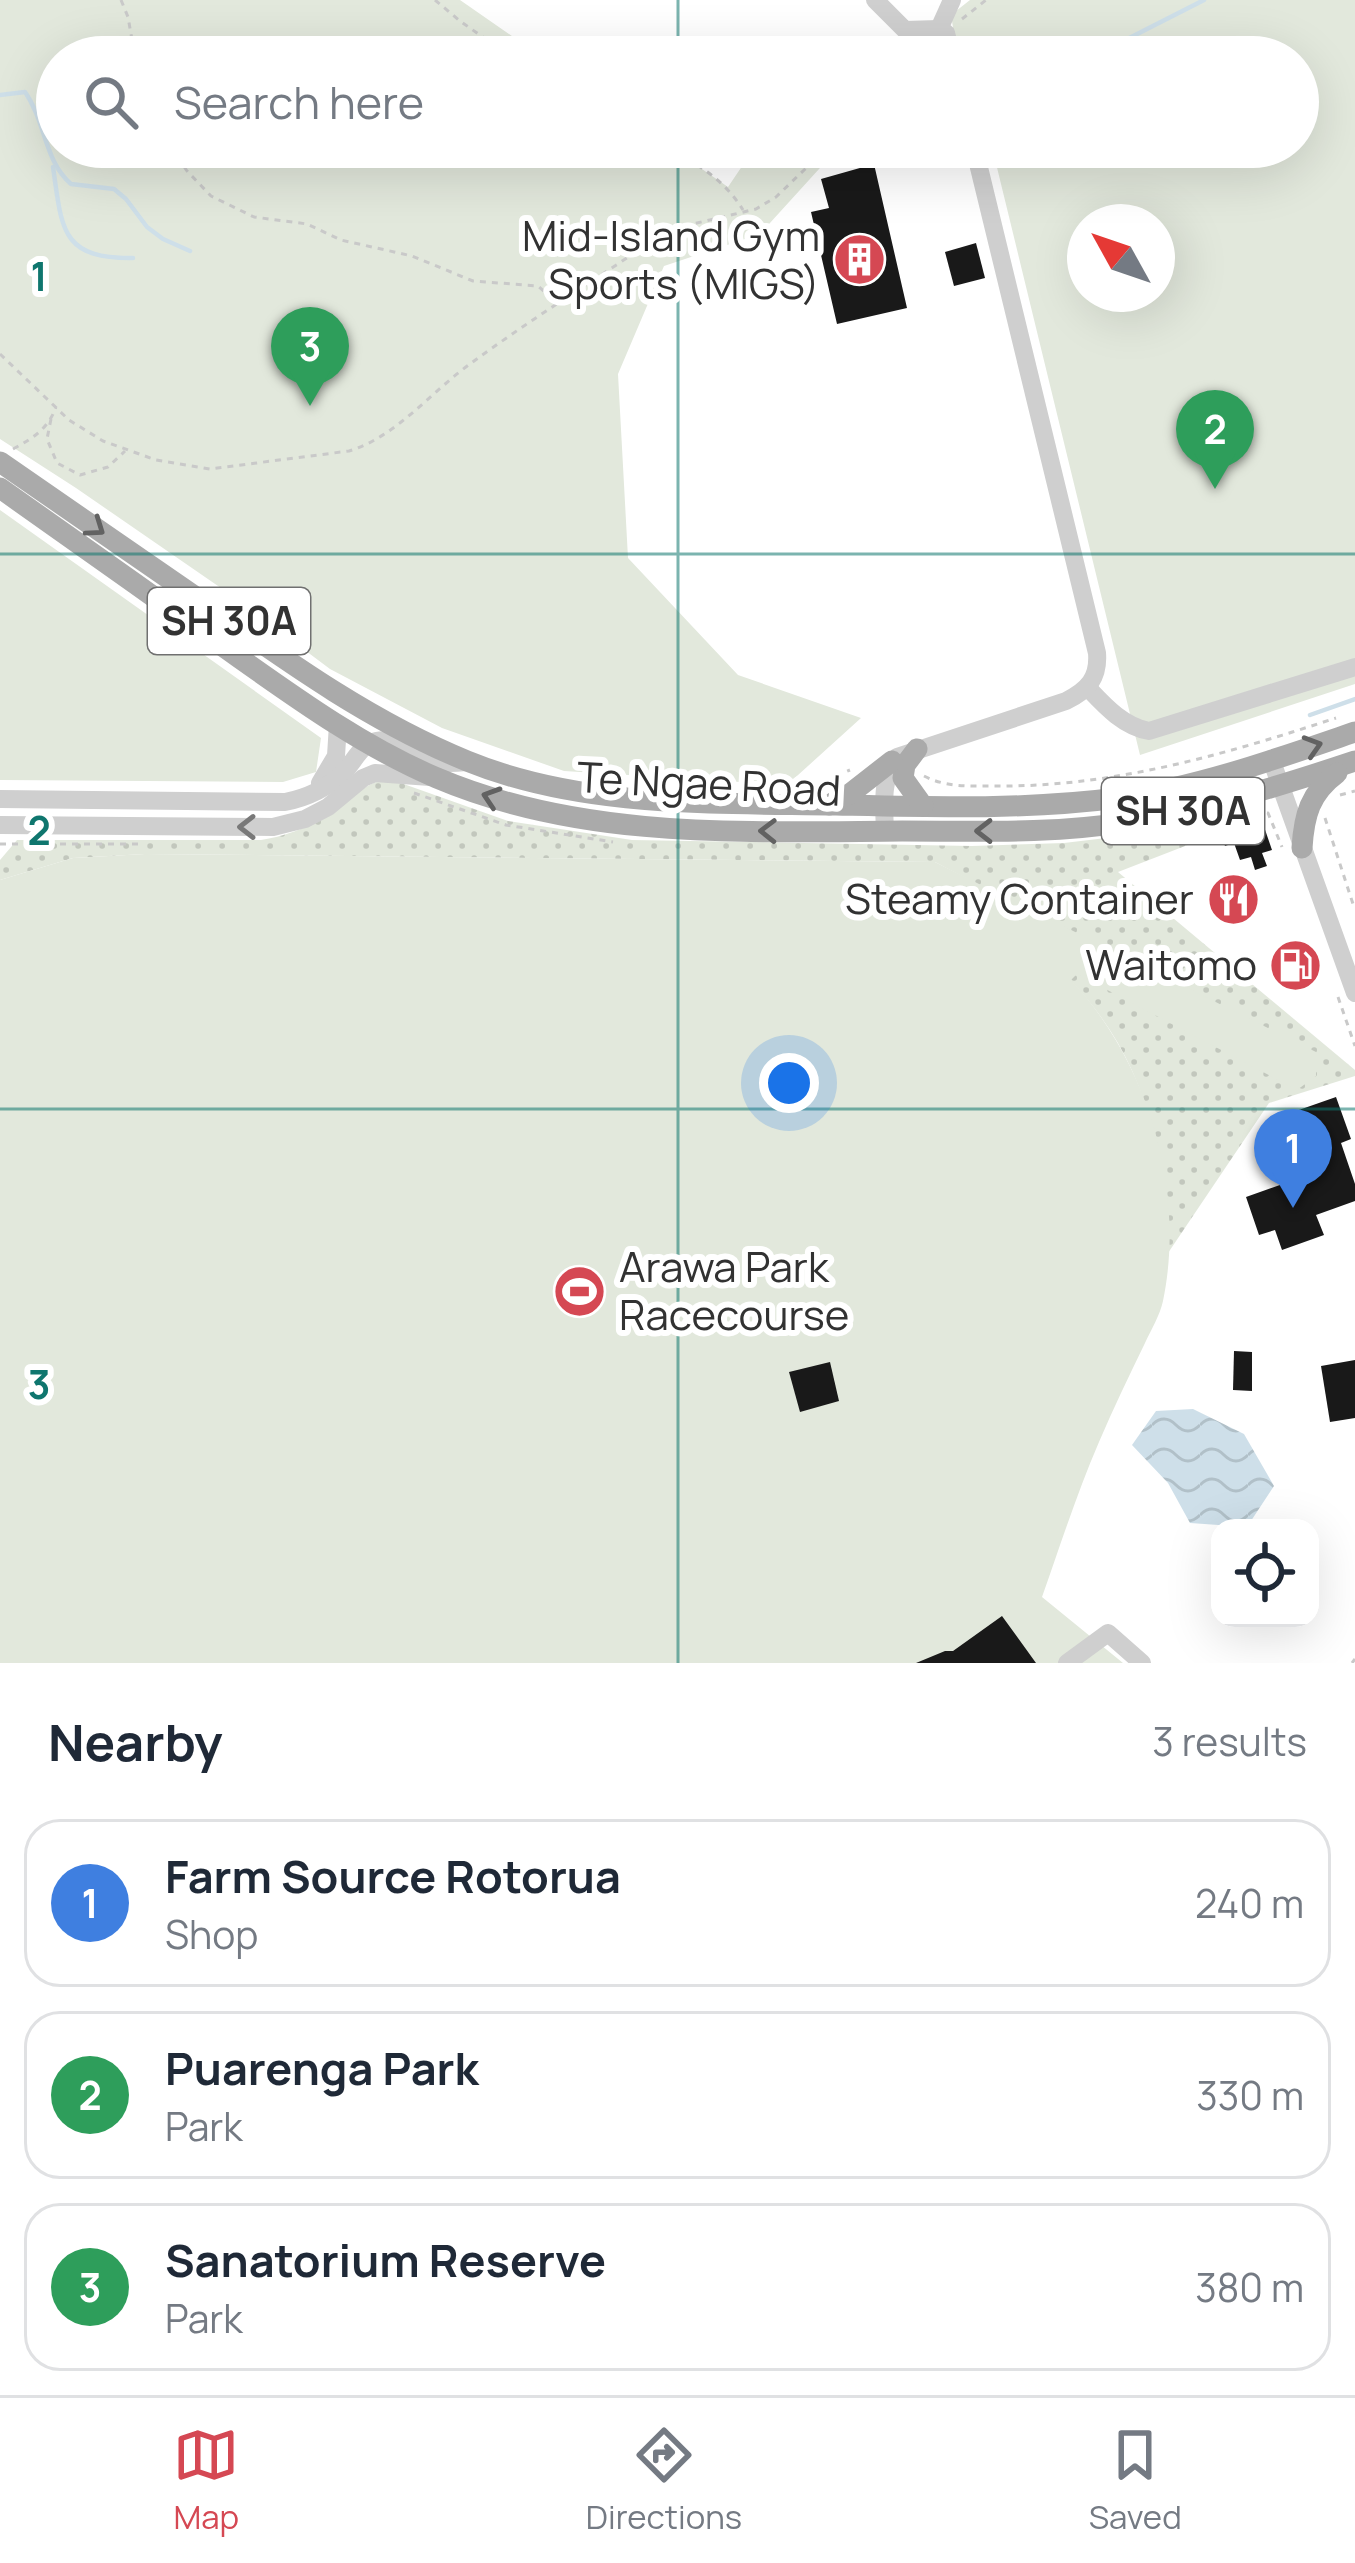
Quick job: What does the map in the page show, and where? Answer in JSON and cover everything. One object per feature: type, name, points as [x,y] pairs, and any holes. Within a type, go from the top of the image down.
[{"type":"main road","name":"SH 30A","points":[[9,458],[299,671],[468,762]]},
{"type":"main road","name":"SH 30A","points":[[0,488],[294,697],[435,777]]},
{"type":"main road","name":"Te Ngae Road","points":[[468,762],[545,786],[737,804],[1042,804],[1120,797],[1214,776],[1271,759],[1346,725]]},
{"type":"main road","points":[[917,760],[905,765],[903,778],[923,806]]},
{"type":"main road","points":[[829,805],[892,761]]},
{"type":"main road","name":"Te Ngae Road","points":[[435,777],[532,809],[639,827],[1042,830],[1127,822],[1223,802],[1354,762]]},
{"type":"main road","points":[[1294,851],[1310,801],[1323,784],[1354,762]]},
{"type":"street","points":[[875,0],[905,30],[942,31]]},
{"type":"street","points":[[944,36],[952,0]]},
{"type":"street","points":[[884,831],[885,780],[892,761],[902,752],[917,760],[1066,701],[1088,688],[1096,673],[1096,653],[979,168]]},
{"type":"street","points":[[1088,688],[1112,713],[1149,731],[1355,667]]},
{"type":"street","points":[[315,792],[336,756],[338,724]]},
{"type":"street","name":"Te Ngae Road","points":[[368,743],[394,741],[440,763],[468,762]]},
{"type":"street","points":[[0,799],[285,802],[315,792],[346,770],[368,743]]},
{"type":"street","points":[[1271,759],[1294,851],[1346,936],[1345,992]]},
{"type":"street","name":"Te Ngae Road","points":[[0,825],[273,827],[316,813],[375,773],[435,777]]},
{"type":"street","points":[[180,826],[182,801]]},
{"type":"street","points":[[1066,1663],[1108,1634],[1142,1663]]},
{"type":"path","points":[[122,0],[131,36]]},
{"type":"path","points":[[435,0],[483,36]]},
{"type":"path","points":[[942,31],[986,0]]},
{"type":"path","points":[[185,168],[211,196],[254,218],[308,224],[341,240],[412,256],[473,281],[538,286],[558,304]]},
{"type":"path","points":[[703,168],[733,194],[744,212]]},
{"type":"path","points":[[0,354],[69,420],[103,441],[156,460],[210,470],[362,447],[468,365],[676,228],[756,209],[806,168]]},
{"type":"path","points":[[56,407],[47,439],[57,463],[80,475],[108,467],[127,450]]},
{"type":"path","points":[[9,458],[51,419]]},
{"type":"path","points":[[917,760],[939,784],[1015,787],[1191,763],[1346,725]]},
{"type":"path","points":[[747,785],[815,784],[848,770]]},
{"type":"path","points":[[405,790],[506,825],[626,843]]},
{"type":"path","points":[[1332,806],[1339,796],[1355,790]]},
{"type":"path","points":[[1258,811],[1268,813],[1294,851]]},
{"type":"path","points":[[1324,816],[1353,904]]},
{"type":"path","points":[[1108,844],[1150,837]]},
{"type":"path","points":[[0,844],[158,843]]},
{"type":"path","points":[[1345,992],[1355,1046]]},
{"type":"shaded area","points":[[0,0],[460,0],[512,36],[36,36],[36,168],[700,168],[728,187],[741,168],[820,168],[760,234],[664,266],[618,374],[628,558],[738,675],[861,718],[787,785],[564,771],[442,728],[330,669],[234,597],[0,439]]},
{"type":"shaded area","points":[[970,0],[1355,0],[1355,684],[1140,755],[997,168],[1319,168],[1319,36],[954,36],[951,15]]},
{"type":"shaded area","points":[[0,510],[321,738],[316,772],[283,782],[0,780]]},
{"type":"shaded area","points":[[383,780],[508,821],[632,840],[972,846],[1064,843],[1148,833],[1244,809],[1265,815],[1118,872],[1355,1070],[1355,1076],[1269,1103],[1168,1253],[1155,1141],[1146,1107],[1117,1041],[1070,980],[1076,974],[1009,901],[935,862],[145,854],[73,858],[0,880],[0,860],[17,840],[261,840],[319,821]]},
{"type":"shaded area","name":"Arawa Park Racecourse","points":[[145,854],[935,862],[1316,1052],[1316,1076],[1297,1090],[1077,974],[1071,980],[1121,1049],[1140,1088],[1164,1172],[1169,1216],[1162,1306],[1091,1461],[1042,1597],[1123,1663],[0,1663],[0,880],[73,858]]},
{"type":"water","points":[[1193,1409],[1244,1434],[1274,1486],[1252,1519],[1190,1523],[1168,1483],[1132,1445],[1156,1411]]},
{"type":"building","name":"Mid-Island Gym Sports (MIGS)","points":[[875,168],[907,308],[837,324],[811,212],[829,208],[821,179]]},
{"type":"building","points":[[976,243],[985,278],[954,286],[945,252]]},
{"type":"building","points":[[1261,818],[1272,850],[1262,853],[1267,866],[1255,870],[1251,857],[1240,860],[1234,843],[1225,846],[1220,833]]},
{"type":"building","points":[[1336,1097],[1351,1139],[1341,1143],[1355,1184],[1355,1201],[1316,1215],[1324,1235],[1282,1250],[1275,1230],[1259,1235],[1246,1197],[1297,1179],[1276,1118]]},
{"type":"building","points":[[1234,1351],[1252,1352],[1252,1391],[1233,1390]]},
{"type":"building","points":[[1355,1360],[1355,1418],[1330,1422],[1321,1366]]},
{"type":"building","points":[[830,1362],[839,1401],[800,1412],[789,1372]]},
{"type":"building","points":[[1002,1616],[1036,1663],[916,1663],[953,1651]]},
{"type":"waterway","points":[[1133,36],[1204,0]]},
{"type":"waterway","points":[[0,95],[25,92],[36,114]]},
{"type":"waterway","points":[[53,168],[69,236],[91,253],[133,258]]},
{"type":"waterway","points":[[58,168],[71,184],[114,189],[147,227],[190,251]]},
{"type":"waterway","points":[[1310,715],[1355,699]]},
{"type":"place","name":"Mid-Island Gym Sports (MIGS)","points":[[859,260]]},
{"type":"place","name":"Sanatorium Reserve","points":[[310,406]]},
{"type":"place","name":"Puarenga Park","points":[[1215,489]]},
{"type":"place","name":"Steamy Container","points":[[1233,899]]},
{"type":"place","name":"Waitomo","points":[[1296,965]]},
{"type":"place","name":"Farm Source Rotorua","points":[[1293,1208]]},
{"type":"place","name":"Arawa Park Racecourse","points":[[580,1291]]}]
